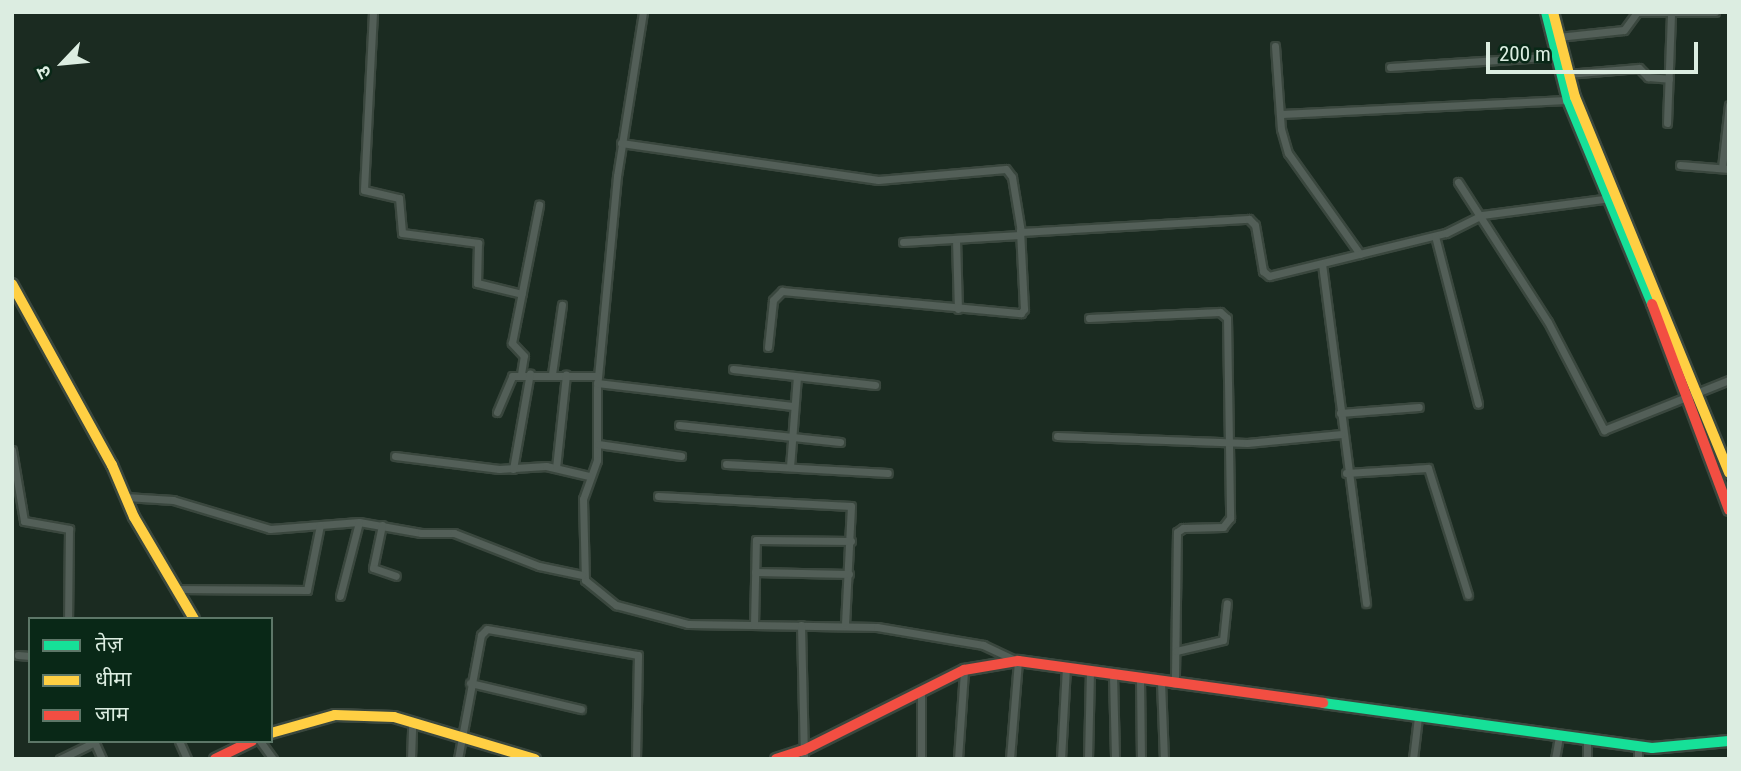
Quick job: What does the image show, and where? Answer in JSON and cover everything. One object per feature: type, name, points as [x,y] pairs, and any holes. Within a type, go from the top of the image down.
[{"type":"street","points":[[373,12],[363,190],[399,198],[403,234],[478,243],[477,283],[522,294]]},
{"type":"street","points":[[642,12],[621,142],[598,380],[598,444],[583,499],[582,575],[597,594],[635,612],[704,626],[845,625],[965,640],[1018,661],[1140,680],[1559,736],[1638,746],[1729,741]]},
{"type":"street","points":[[1546,12],[1568,100],[1615,198]]},
{"type":"street","points":[[1553,12],[1558,37],[1557,57],[1567,74],[1694,395],[1729,510]]},
{"type":"street","points":[[1558,37],[1624,30],[1637,12],[1715,12]]},
{"type":"street","points":[[1667,123],[1671,13]]},
{"type":"street","points":[[1275,46],[1280,114],[1292,160],[1360,254]]},
{"type":"street","points":[[1390,67],[1557,57]]},
{"type":"street","points":[[1567,74],[1639,68],[1648,77],[1669,79]]},
{"type":"street","points":[[1280,114],[1568,100]]},
{"type":"street","points":[[1680,165],[1726,169],[1729,105]]},
{"type":"street","points":[[621,142],[878,180],[1006,169],[1012,174],[1020,233],[1023,312],[958,309],[782,291],[773,300],[768,347]]},
{"type":"street","points":[[1458,182],[1482,215],[1555,334],[1601,428],[1611,430],[1729,380]]},
{"type":"street","points":[[903,242],[1249,219],[1255,225],[1266,275],[1435,236],[1482,215],[1615,198]]},
{"type":"street","points":[[521,374],[524,356],[512,343],[539,205]]},
{"type":"street","points":[[1435,236],[1478,404]]},
{"type":"street","points":[[956,239],[958,309]]},
{"type":"street","points":[[1322,264],[1346,472],[1366,603]]},
{"type":"street","points":[[12,284],[125,497],[193,617]]},
{"type":"street","points":[[552,374],[562,305]]},
{"type":"street","points":[[1090,318],[1224,314],[1228,524],[1183,527],[1177,532],[1175,684]]},
{"type":"street","points":[[733,369],[875,385]]},
{"type":"street","points":[[496,412],[507,380],[530,373],[566,375],[793,407]]},
{"type":"street","points":[[513,469],[530,373]]},
{"type":"street","points":[[556,468],[566,375]]},
{"type":"street","points":[[790,467],[797,377]]},
{"type":"street","points":[[1694,395],[1725,451],[1729,473]]},
{"type":"street","points":[[1340,413],[1419,407]]},
{"type":"street","points":[[679,425],[840,442]]},
{"type":"street","points":[[1057,436],[1228,443],[1342,434]]},
{"type":"street","points":[[598,444],[681,456]]},
{"type":"street","points":[[12,450],[24,521],[69,529],[68,617]]},
{"type":"street","points":[[395,456],[513,469],[556,468],[589,476]]},
{"type":"street","points":[[726,464],[888,473]]},
{"type":"street","points":[[1346,472],[1428,468],[1468,595]]},
{"type":"street","points":[[658,496],[851,506],[845,625]]},
{"type":"street","points":[[125,497],[173,500],[270,529],[359,522],[463,535],[539,566],[582,575]]},
{"type":"street","points":[[340,596],[359,522]]},
{"type":"street","points":[[176,589],[307,590],[320,525]]},
{"type":"street","points":[[382,525],[373,568],[396,576]]},
{"type":"street","points":[[754,625],[758,539],[851,541]]},
{"type":"street","points":[[755,572],[849,574]]},
{"type":"street","points":[[1176,651],[1223,640],[1227,603]]},
{"type":"street","points":[[801,625],[804,754]]},
{"type":"street","points":[[457,759],[459,734],[470,682],[485,629],[636,654],[636,759]]},
{"type":"street","points":[[18,655],[28,656]]},
{"type":"street","points":[[776,759],[804,754],[921,690],[964,670],[1018,661]]},
{"type":"street","points":[[1010,759],[1018,661]]},
{"type":"street","points":[[1061,759],[1066,668]]},
{"type":"street","points":[[958,759],[964,670]]},
{"type":"street","points":[[1088,759],[1090,672]]},
{"type":"street","points":[[1113,675],[1115,759]]},
{"type":"street","points":[[1140,680],[1141,759]]},
{"type":"street","points":[[470,682],[581,709]]},
{"type":"street","points":[[1161,682],[1164,759]]},
{"type":"street","points":[[921,690],[921,759]]},
{"type":"street","points":[[273,732],[335,715],[412,721],[459,734],[499,754],[535,759]]},
{"type":"street","points":[[1413,759],[1418,717]]},
{"type":"street","points":[[411,759],[412,721]]},
{"type":"street","points":[[1555,759],[1559,736]]},
{"type":"street","points":[[1587,739],[1587,759]]},
{"type":"street","points":[[60,759],[92,743]]},
{"type":"street","points":[[95,743],[103,759]]},
{"type":"street","points":[[180,743],[187,759]]},
{"type":"street","points":[[215,759],[248,743]]},
{"type":"street","points":[[261,743],[272,759]]},
{"type":"street","points":[[1638,746],[1638,759]]},
{"type":"traffic: fast","points":[[1546,12],[1568,100],[1652,304]]},
{"type":"traffic: fast","points":[[1323,703],[1652,748],[1729,741]]},
{"type":"traffic: slow","points":[[1553,12],[1575,97],[1729,473]]},
{"type":"traffic: slow","points":[[12,284],[112,465],[134,517],[193,617]]},
{"type":"traffic: slow","points":[[273,732],[335,715],[394,717],[535,759]]},
{"type":"traffic: jam","points":[[1652,304],[1729,510]]},
{"type":"traffic: jam","points":[[776,759],[804,750],[964,670],[1018,661],[1323,703]]},
{"type":"traffic: jam","points":[[215,759],[248,743]]}]
